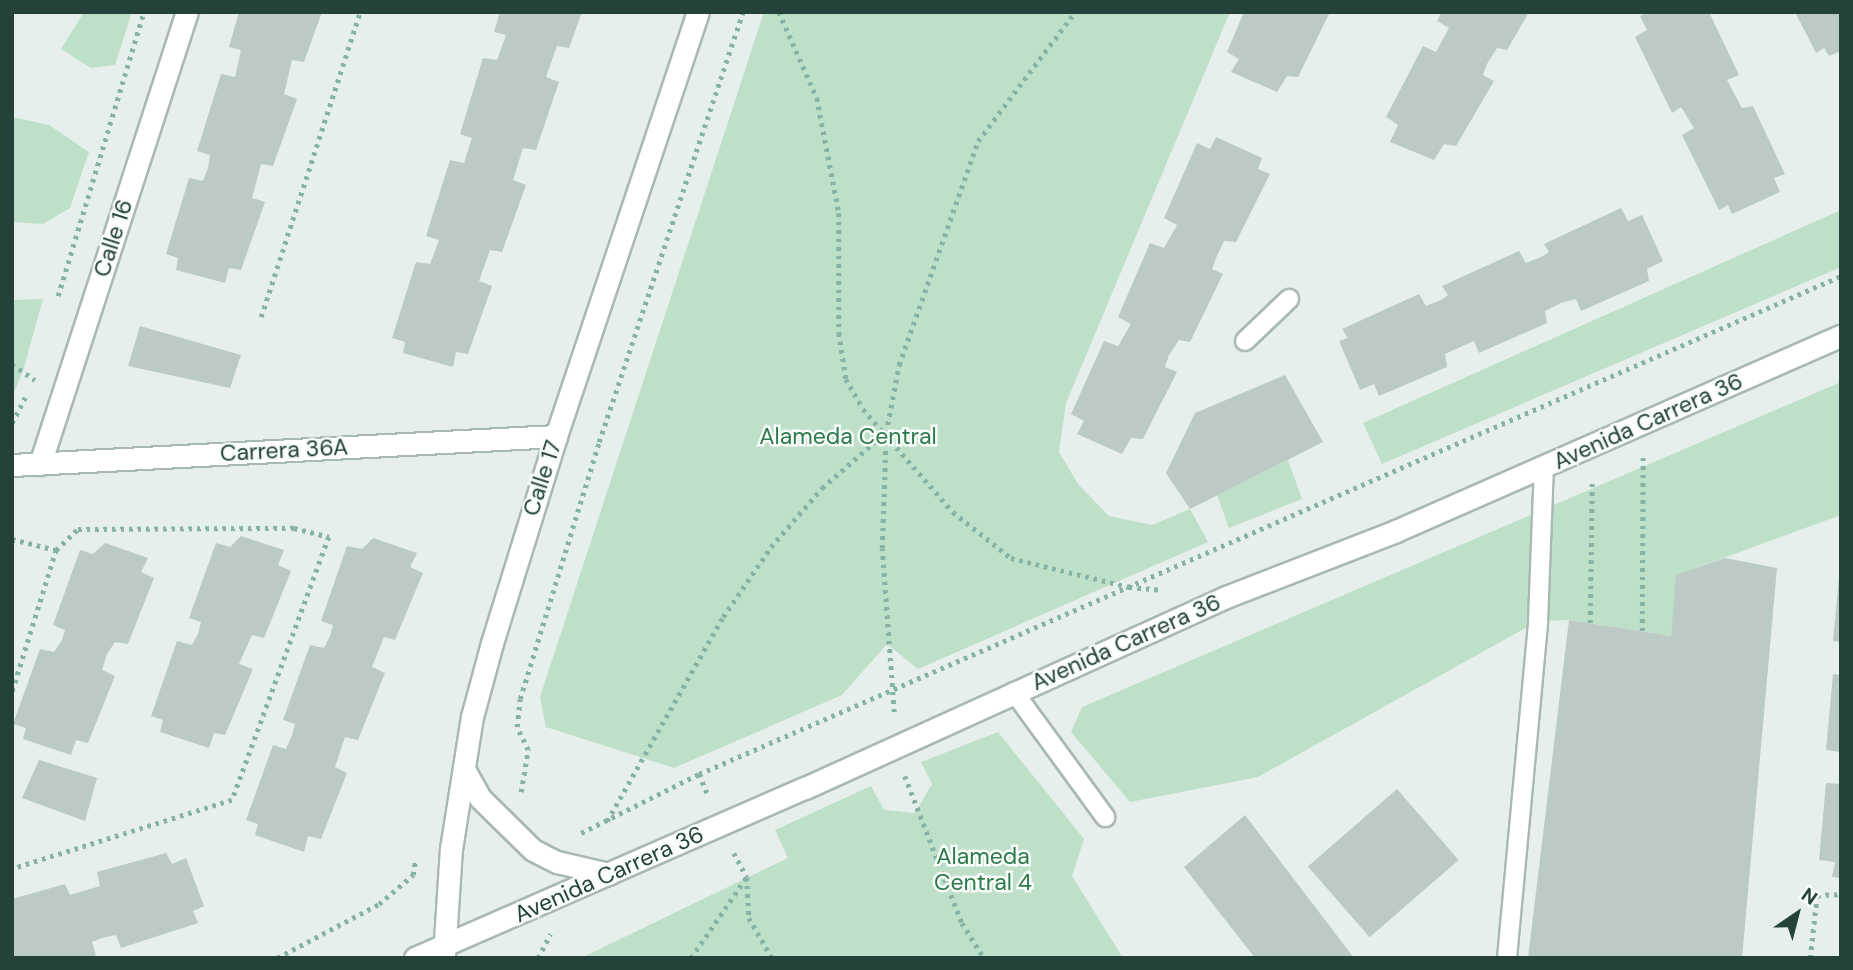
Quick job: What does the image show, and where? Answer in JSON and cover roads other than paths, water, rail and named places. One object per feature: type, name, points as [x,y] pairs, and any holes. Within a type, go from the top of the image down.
[{"type":"street","name":"Calle 16","points":[[40,464],[187,12]]},
{"type":"street","name":"Calle 17","points":[[444,951],[451,849],[464,769],[492,643],[556,436],[698,12]]},
{"type":"street","name":"Avenida Carrera 36","points":[[415,958],[444,951],[609,874],[1226,597],[1396,531],[1841,336]]},
{"type":"street","name":"Carrera 36A","points":[[12,466],[556,436]]},
{"type":"street","points":[[464,769],[480,798],[533,850],[557,862],[609,874]]},
{"type":"lane","points":[[1245,341],[1289,299]]},
{"type":"lane","points":[[1507,958],[1538,621],[1544,466]]},
{"type":"lane","points":[[1014,692],[1105,817]]},
{"type":"park label","name":"Alameda Central","points":[[848,436]]},
{"type":"park label","name":"Alameda Central 4","points":[[983,869]]}]
